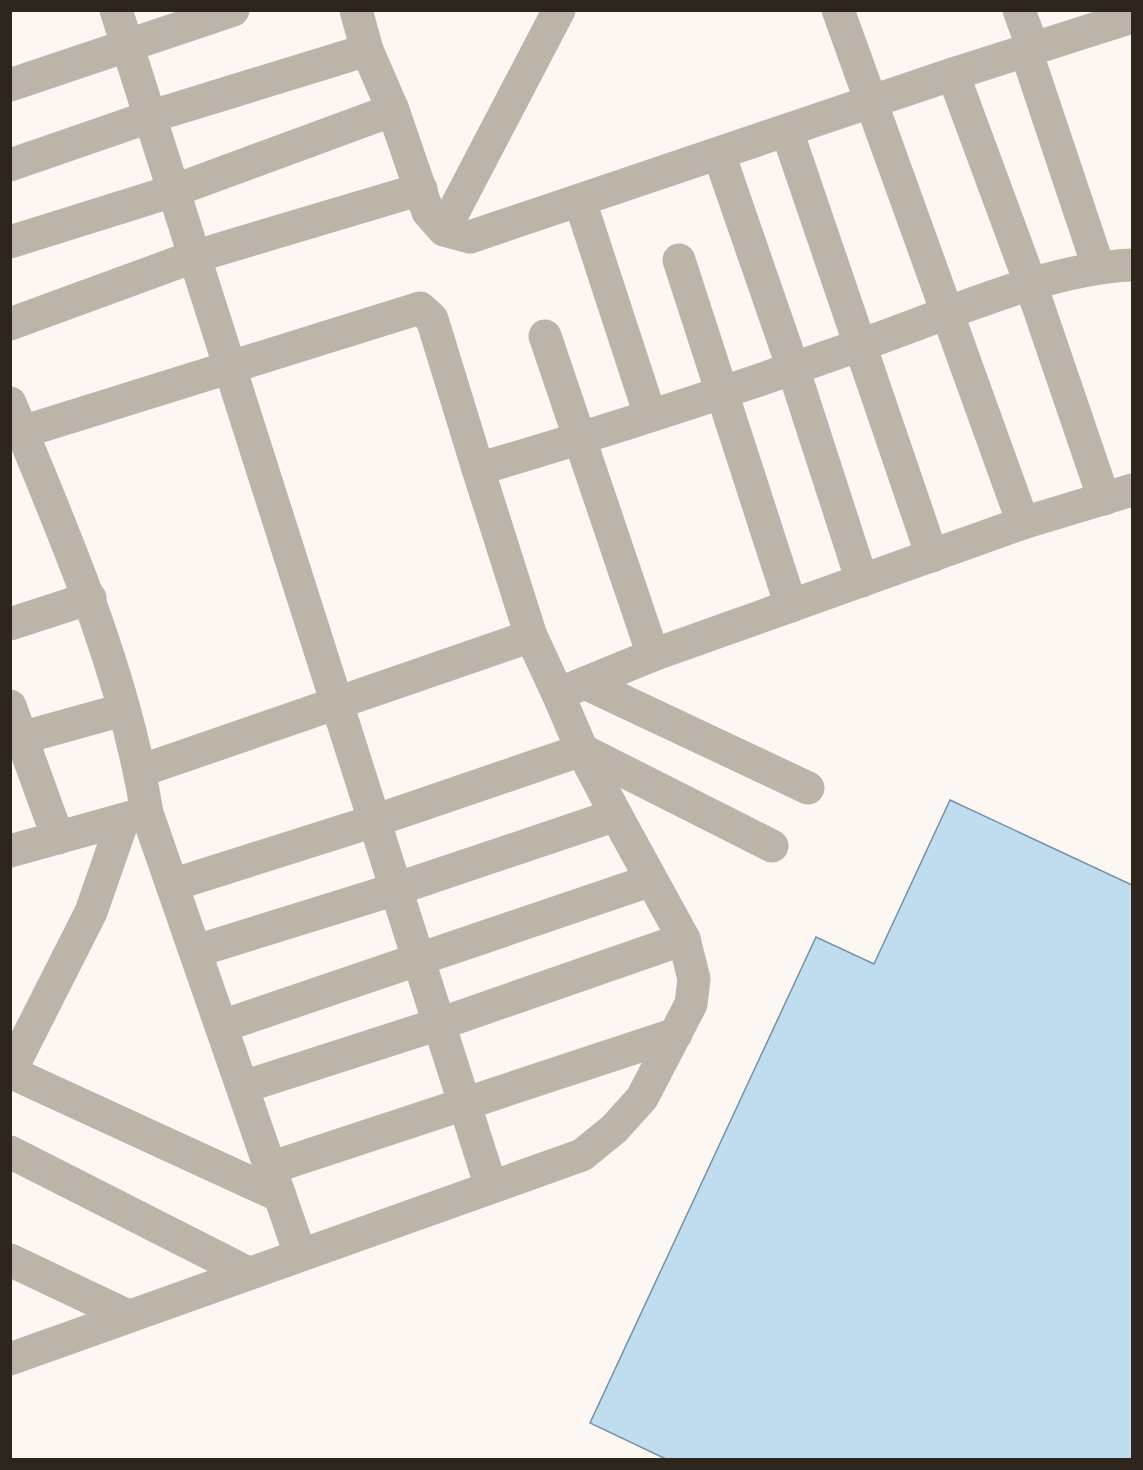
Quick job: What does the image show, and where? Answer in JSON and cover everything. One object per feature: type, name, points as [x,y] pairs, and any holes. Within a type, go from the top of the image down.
[{"type":"street","points":[[116,10],[491,1187]]},
{"type":"street","points":[[10,85],[233,10]]},
{"type":"street","points":[[356,10],[367,50],[393,110],[428,212],[444,230],[470,237],[873,103],[953,74],[1132,17]]},
{"type":"street","points":[[444,230],[559,10]]},
{"type":"street","points":[[838,10],[1023,523]]},
{"type":"street","points":[[1019,10],[1098,266]]},
{"type":"street","points":[[10,165],[149,117],[367,50]]},
{"type":"street","points":[[572,688],[653,655],[1023,523],[1118,495],[1031,285],[953,74]]},
{"type":"street","points":[[10,242],[173,191],[393,110]]},
{"type":"street","points":[[787,131],[932,556]]},
{"type":"street","points":[[719,154],[793,368],[862,580]]},
{"type":"street","points":[[10,324],[193,257],[421,189]]},
{"type":"street","points":[[580,201],[650,415]]},
{"type":"street","points":[[679,260],[791,606]]},
{"type":"street","points":[[478,469],[580,439],[861,345],[1031,285],[1098,266],[1132,265]]},
{"type":"street","points":[[676,1034],[464,1103],[275,1182],[10,1072],[91,912],[135,817],[140,771],[90,598],[16,418],[228,367],[420,308],[432,319],[531,636],[572,688],[808,789]]},
{"type":"street","points":[[544,336],[653,655]]},
{"type":"street","points":[[10,624],[90,598]]},
{"type":"street","points":[[140,771],[531,636]]},
{"type":"street","points":[[10,1359],[582,1155],[614,1129],[642,1098],[691,1004],[694,980],[684,939],[663,898],[649,881],[582,750],[572,688]]},
{"type":"street","points":[[10,706],[16,739],[58,838]]},
{"type":"street","points":[[16,739],[122,710]]},
{"type":"street","points":[[172,885],[374,821],[582,750],[772,846]]},
{"type":"street","points":[[196,951],[396,889],[615,815]]},
{"type":"street","points":[[10,851],[135,817]]},
{"type":"street","points":[[135,817],[172,885],[300,1254]]},
{"type":"street","points":[[222,1026],[649,881]]},
{"type":"street","points":[[243,1087],[439,1024],[684,939]]},
{"type":"street","points":[[10,1152],[248,1273]]},
{"type":"street","points":[[10,1260],[128,1316]]},
{"type":"building","points":[[950,800],[1132,885],[1132,1460],[668,1460],[590,1423],[816,937],[874,964]]}]
